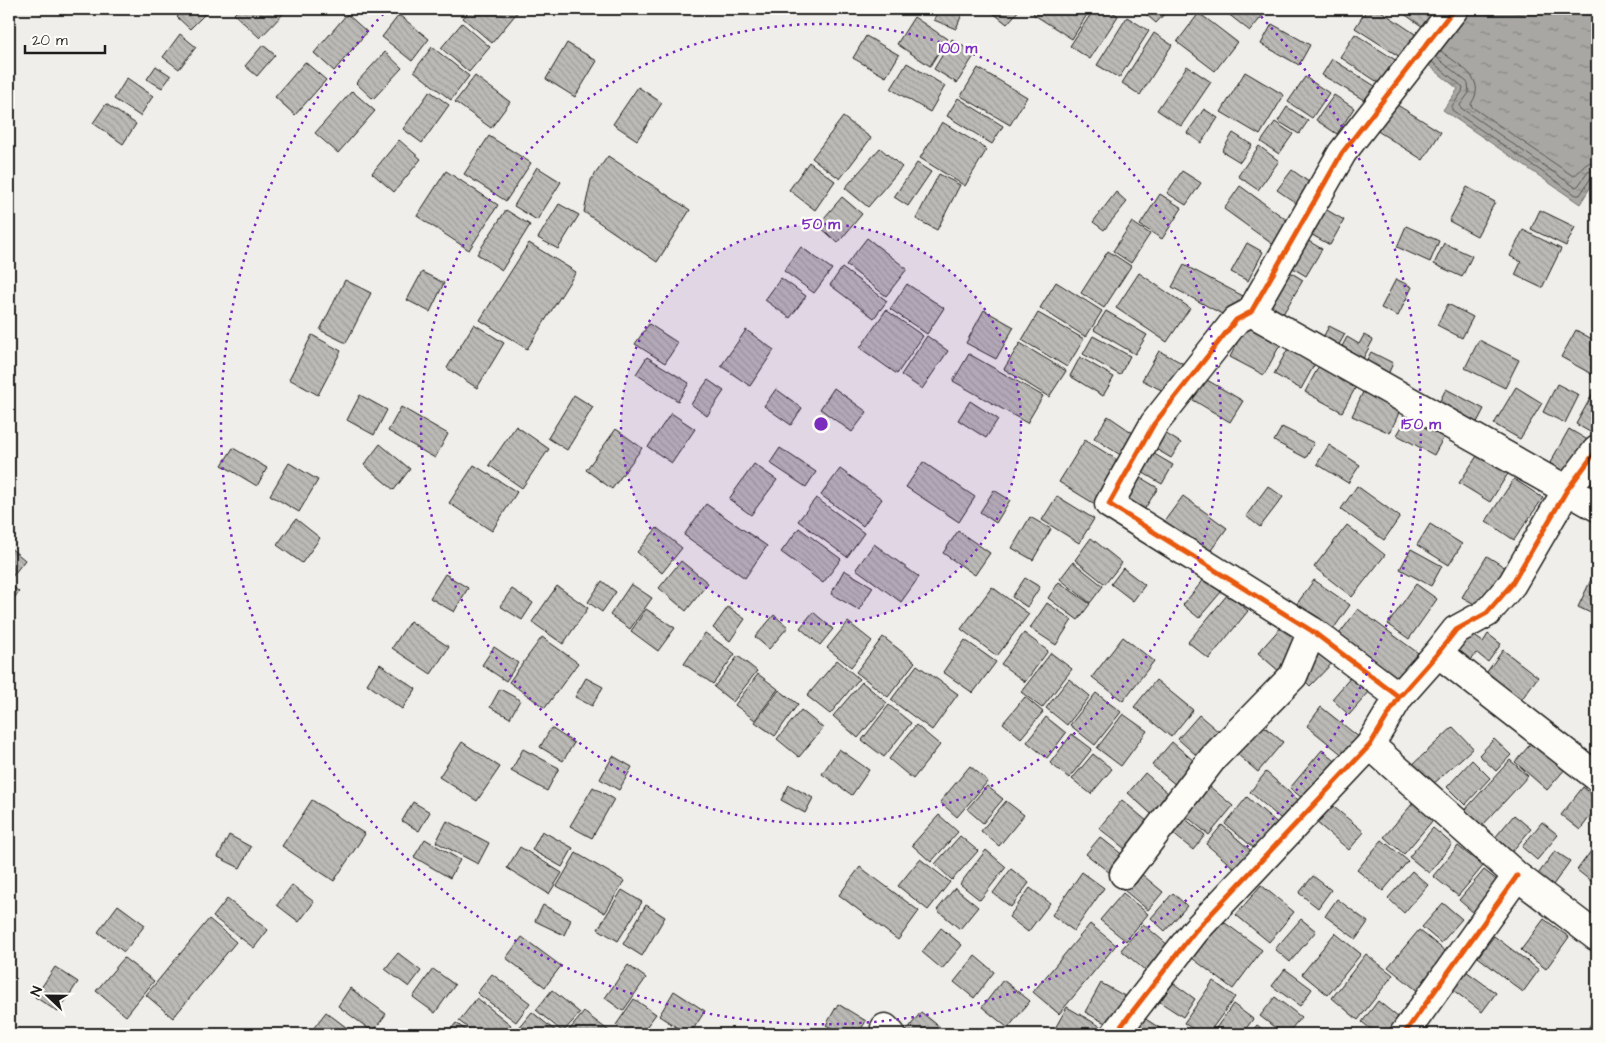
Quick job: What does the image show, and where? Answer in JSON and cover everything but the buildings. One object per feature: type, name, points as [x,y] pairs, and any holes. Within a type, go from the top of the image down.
[{"type":"street","points":[[1399,697],[1312,631],[1109,504],[1154,424],[1236,320],[1252,312],[1342,153],[1454,9]]},
{"type":"street","points":[[1252,312],[1597,507]]},
{"type":"street","points":[[1115,1034],[1195,931],[1370,745],[1399,697],[1456,630],[1487,613],[1512,584],[1567,490],[1597,450]]},
{"type":"street","points":[[1124,874],[1213,758],[1293,676],[1312,631]]},
{"type":"street","points":[[1438,653],[1597,777]]},
{"type":"street","points":[[1370,745],[1517,876],[1597,937]]},
{"type":"street","points":[[1404,1034],[1517,876]]},
{"type":"water","points":[[1450,9],[1597,9],[1597,177],[1580,204],[1443,110],[1458,89],[1426,63]]},
{"type":"cycle path","points":[[1399,697],[1312,631],[1109,504],[1154,424],[1236,320],[1251,312],[1342,153],[1454,9]]},
{"type":"cycle path","points":[[1115,1034],[1195,931],[1370,745],[1399,697],[1456,630],[1487,613],[1512,584],[1567,490],[1597,450]]},
{"type":"cycle path","points":[[1404,1034],[1517,876]]}]
